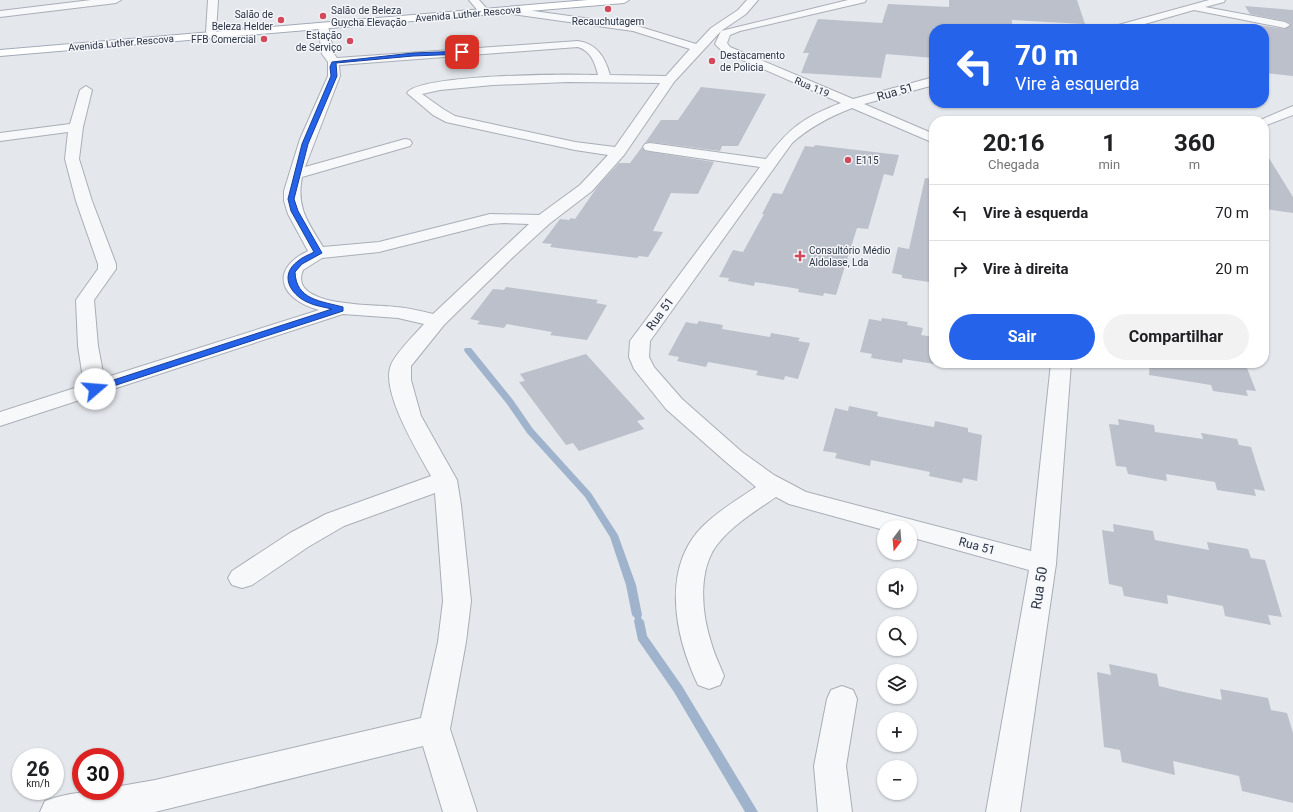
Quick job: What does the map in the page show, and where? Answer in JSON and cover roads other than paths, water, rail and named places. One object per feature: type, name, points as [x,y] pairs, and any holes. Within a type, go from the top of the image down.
[{"type":"main road","name":"Avenida Luther Rescova","points":[[0,50],[483,10],[525,3],[594,0]]},
{"type":"main road","name":"Avenida Luther Rescova","points":[[0,53],[512,11],[624,0]]},
{"type":"street","points":[[23,0],[31,10]]},
{"type":"street","points":[[0,14],[116,0]]},
{"type":"street","points":[[211,32],[213,0]]},
{"type":"street","points":[[474,0],[483,10]]},
{"type":"street","points":[[460,812],[434,728],[452,642],[457,601],[445,480],[410,416],[400,380],[401,365],[438,321],[505,255],[543,220],[586,188],[619,152],[670,80],[698,48],[716,30],[742,12],[753,0]]},
{"type":"street","name":"Rua 119","points":[[861,0],[737,29],[725,33],[721,44],[726,50],[929,137]]},
{"type":"street","points":[[1133,24],[1220,0]]},
{"type":"street","points":[[1192,8],[1285,25]]},
{"type":"street","points":[[512,11],[634,28],[698,48]]},
{"type":"street","points":[[323,26],[328,54],[334,62]]},
{"type":"street","points":[[334,62],[578,44],[587,46],[601,63],[605,78]]},
{"type":"street","points":[[318,253],[298,217],[291,199],[296,174],[305,144],[334,76],[332,67],[334,62]]},
{"type":"street","points":[[619,152],[575,146],[451,119],[424,102],[413,93],[442,86],[493,81],[605,78],[670,80]]},
{"type":"street","name":"Rua 51","points":[[880,520],[798,498],[765,481],[734,457],[674,404],[644,369],[639,357],[640,341],[769,164],[797,129],[813,120],[853,104],[929,82]]},
{"type":"street","points":[[86,90],[76,127],[72,159],[84,201],[107,264],[107,269],[85,300],[88,346],[95,389]]},
{"type":"street","points":[[1269,120],[1293,110]]},
{"type":"street","points":[[0,137],[76,127]]},
{"type":"street","points":[[296,174],[405,144]]},
{"type":"street","points":[[650,146],[769,164]]},
{"type":"street","points":[[438,321],[394,312],[340,309],[310,301],[295,291],[292,283],[292,272],[300,262],[318,253],[380,247],[490,218],[543,220]]},
{"type":"street","points":[[0,419],[340,309]]},
{"type":"street","name":"Rua 50","points":[[1003,812],[1043,564],[1060,368]]},
{"type":"street","points":[[242,578],[299,540],[336,520],[445,480]]},
{"type":"street","points":[[709,676],[695,639],[691,607],[691,581],[696,557],[710,534],[774,485]]},
{"type":"street","name":"Rua 51","points":[[917,530],[1043,564]]},
{"type":"street","points":[[835,812],[830,766],[842,699]]},
{"type":"street","points":[[57,812],[155,796],[434,728]]},
{"type":"waterway","points":[[468,350],[510,402],[530,431],[588,495],[615,537],[631,585],[637,615]]},
{"type":"waterway","points":[[639,621],[642,637],[678,689],[752,812]]},
{"type":"place","name":"Recauchutagem","points":[[608,9]]},
{"type":"place","name":"Salão de Beleza Guycha Elevação","points":[[323,16]]},
{"type":"place","name":"Salão de Beleza Helder","points":[[281,20]]},
{"type":"place","name":"FFB Comercial","points":[[264,39]]},
{"type":"place","name":"Estação de Serviço","points":[[350,41]]},
{"type":"place","name":"Destacamento de Policia","points":[[712,61]]},
{"type":"place","name":"E115","points":[[848,160]]},
{"type":"place","name":"Consultório Médio Aldolase, Lda","points":[[800,256]]}]
